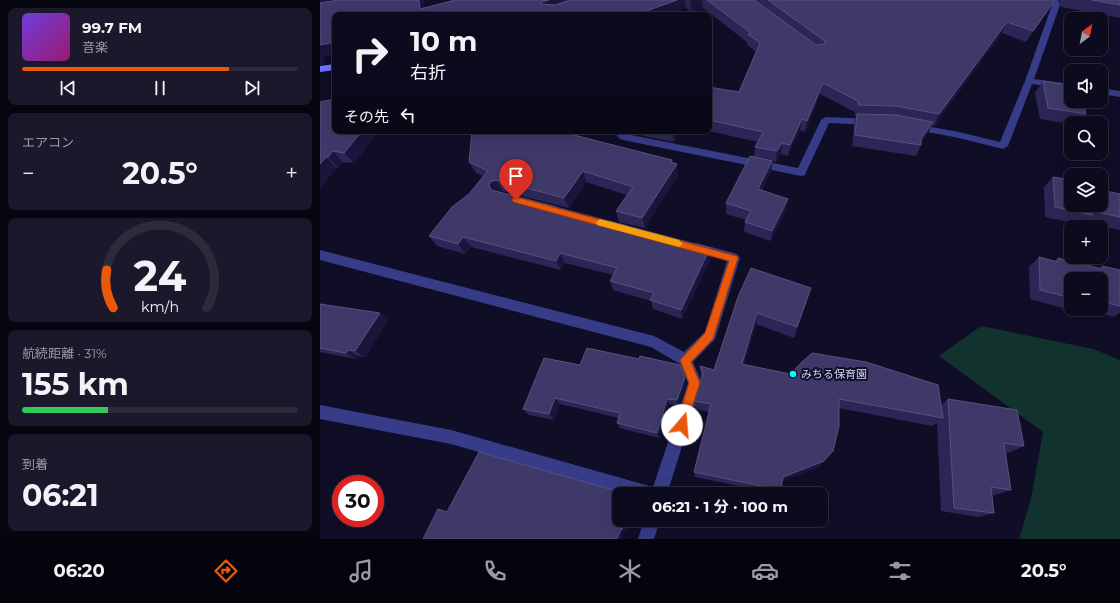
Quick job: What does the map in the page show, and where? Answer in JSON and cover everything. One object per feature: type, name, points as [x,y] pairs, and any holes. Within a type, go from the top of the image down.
[{"type":"street","points":[[907,125],[960,135],[1003,146],[1029,81],[1056,5],[1054,0]]},
{"type":"street","points":[[320,69],[332,67]]},
{"type":"street","points":[[1029,81],[1064,86]]},
{"type":"street","points":[[1108,92],[1120,94]]},
{"type":"street","points":[[620,134],[623,137],[801,172],[826,120],[877,122]]},
{"type":"street","points":[[532,204],[637,232]]},
{"type":"street","points":[[682,244],[734,258],[710,336],[685,360]]},
{"type":"street","points":[[320,255],[654,342],[685,360],[695,383],[661,487]]},
{"type":"street","points":[[320,412],[451,437],[626,487]]},
{"type":"street","points":[[646,539],[650,527]]},
{"type":"green space","points":[[981,326],[1093,349],[1120,360],[1120,539],[1019,539],[1031,499],[1043,432],[939,356]]},
{"type":"building","points":[[339,0],[419,0],[420,9],[455,0],[549,0],[542,2],[541,4],[555,5],[570,0],[677,0],[643,12],[332,12],[332,43],[320,45],[320,3]]},
{"type":"building","points":[[707,0],[754,0],[816,45],[825,44],[825,41],[768,0],[1055,0],[1033,31],[1007,22],[939,114],[896,106],[858,105],[858,101],[823,83],[807,121],[802,119],[790,145],[782,143],[777,151],[755,147],[763,132],[712,121],[712,88],[739,92],[760,43],[748,34],[751,33]]},
{"type":"building","points":[[1092,0],[1120,0],[1120,5]]},
{"type":"building","points":[[1043,81],[1064,85],[1064,108],[1085,108],[1086,114],[1048,108]]},
{"type":"building","points":[[332,100],[332,134],[360,134],[344,153],[333,151],[320,164],[320,102]]},
{"type":"building","points":[[857,114],[896,115],[933,122],[921,139],[921,145],[855,135]]},
{"type":"building","points":[[472,134],[570,134],[672,160],[671,162],[677,164],[642,218],[616,211],[633,187],[583,171],[564,198],[496,180],[490,182],[489,186],[491,190],[557,207],[554,212],[606,226],[609,221],[710,248],[681,310],[650,300],[654,293],[610,281],[617,268],[560,253],[556,261],[463,237],[458,244],[429,236],[452,207],[469,194],[488,171],[469,162]]},
{"type":"building","points":[[750,156],[772,161],[758,189],[788,199],[772,231],[745,222],[751,211],[726,203]]},
{"type":"building","points":[[1053,177],[1064,179],[1064,209],[1055,207]]},
{"type":"building","points":[[1108,191],[1120,194],[1120,217],[1097,212],[1108,212]]},
{"type":"building","points":[[1078,212],[1092,212],[1092,215]]},
{"type":"building","points":[[1039,257],[1058,262],[1058,258],[1064,260],[1064,264],[1082,264],[1102,269],[1102,266],[1120,270],[1120,306],[1108,303],[1108,272],[1064,272],[1064,296],[1040,290]]},
{"type":"building","points":[[751,268],[811,288],[797,327],[757,313],[742,364],[790,374],[812,353],[866,362],[938,385],[943,418],[839,399],[839,426],[833,451],[824,461],[783,477],[781,487],[766,487],[694,472],[711,404],[694,401],[703,374],[700,366],[714,370],[738,297]]},
{"type":"building","points":[[320,304],[380,313],[355,351],[348,350],[346,353],[320,348]]},
{"type":"building","points":[[587,348],[639,359],[640,356],[680,365],[685,377],[677,400],[667,399],[657,433],[617,423],[620,413],[555,398],[549,414],[523,409],[544,358],[580,365]]},
{"type":"building","points":[[948,399],[1017,410],[1024,446],[1004,443],[1011,490],[991,487],[994,513],[954,508]]},
{"type":"building","points":[[479,452],[612,490],[612,527],[623,527],[617,539],[423,539],[438,509],[447,512]]},
{"type":"slow traffic","points":[[600,222],[679,244]]},
{"type":"place","name":"みちる保育園","points":[[793,374]]},
{"type":"route","points":[[516,200],[734,258],[710,336],[685,360],[695,383],[682,425]]}]
